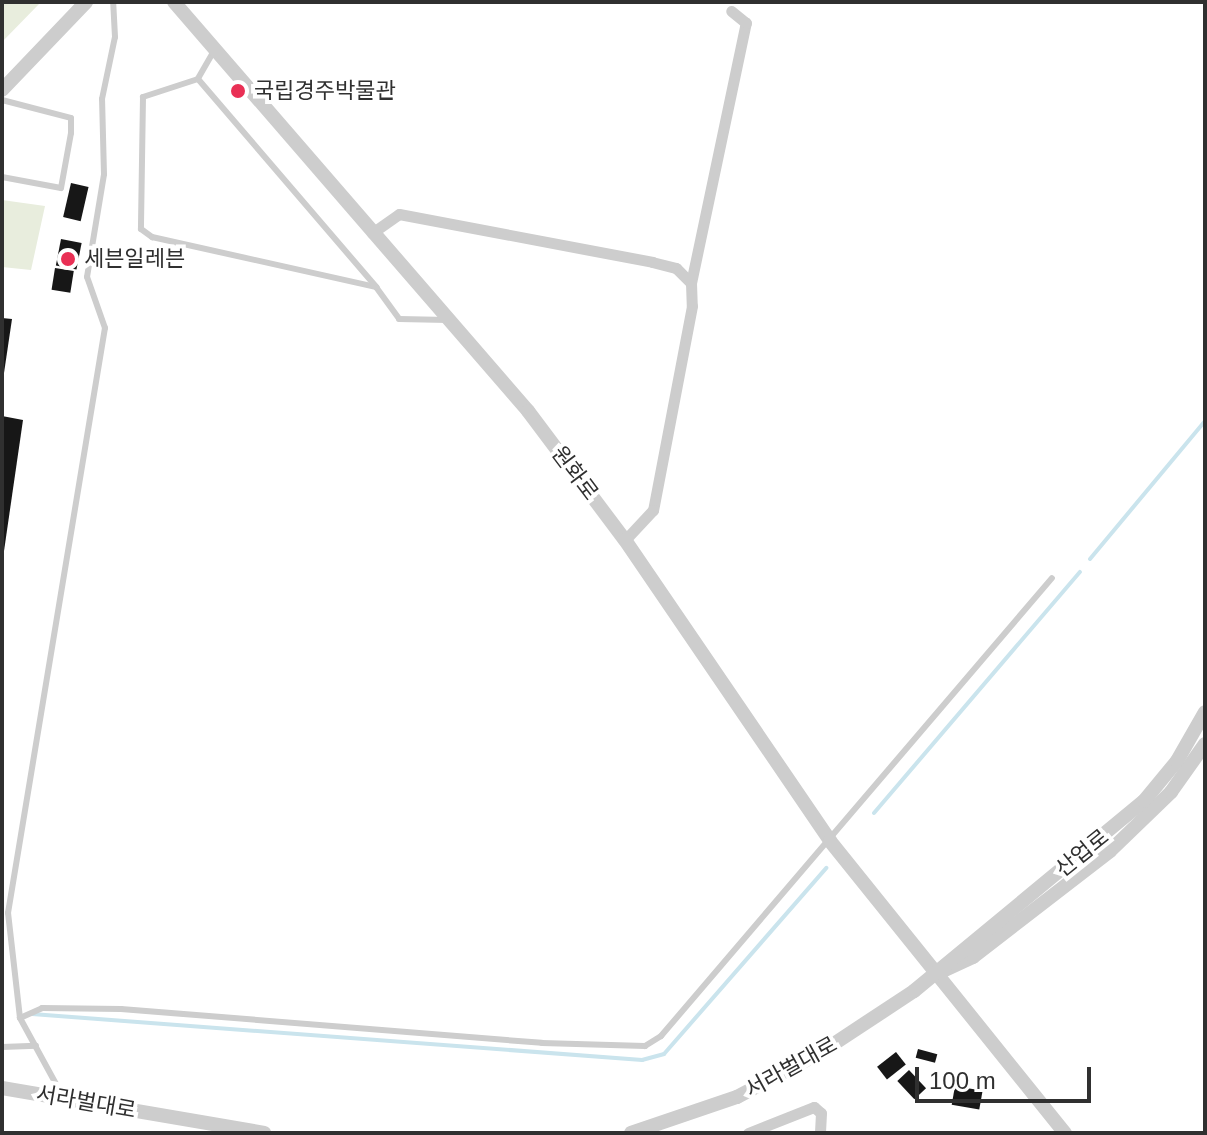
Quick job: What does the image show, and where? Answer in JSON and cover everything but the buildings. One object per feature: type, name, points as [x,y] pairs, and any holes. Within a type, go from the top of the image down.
[{"type":"street","points":[[2,90],[86,2]]},
{"type":"street","name":"원화로","points":[[174,2],[528,411],[625,540],[830,841],[937,973]]},
{"type":"street","points":[[625,540],[653,510],[692,306],[691,283],[746,23],[731,11]]},
{"type":"street","points":[[372,233],[399,214],[652,262],[676,268],[691,283]]},
{"type":"street","name":"산업로","points":[[937,973],[964,945],[1144,801],[1177,761],[1205,712]]},
{"type":"street","name":"산업로","points":[[937,973],[973,957],[1110,851],[1171,792],[1205,744]]},
{"type":"street","points":[[937,973],[1065,1133]]},
{"type":"street","name":"서라벌대로","points":[[638,1132],[737,1097],[823,1051],[937,973]]},
{"type":"street","name":"서라벌대로","points":[[2,1088],[264,1133]]},
{"type":"street","points":[[748,1133],[814,1107],[821,1113],[820,1133]]},
{"type":"lane","points":[[64,1099],[20,1018],[9,899],[105,328],[87,277],[103,184],[102,99],[115,37],[113,2]]},
{"type":"lane","points":[[215,49],[198,79],[143,97],[141,229],[152,237],[376,287]]},
{"type":"lane","points":[[198,79],[376,287],[399,319],[449,320]]},
{"type":"lane","points":[[2,100],[71,118],[61,188],[2,177]]},
{"type":"lane","points":[[20,1018],[42,1008],[121,1009],[542,1043],[645,1046],[661,1036],[1052,578]]},
{"type":"lane","points":[[2,1047],[36,1046]]},
{"type":"green space","points":[[2,2],[41,2],[2,42]]},
{"type":"green space","points":[[2,200],[45,206],[31,270],[2,267]]},
{"type":"waterway","points":[[1090,559],[1205,421]]},
{"type":"waterway","points":[[874,813],[1080,572]]},
{"type":"waterway","points":[[32,1014],[642,1060],[664,1054],[826,868]]},
{"type":"place","name":"국립경주박물관","points":[[238,91]]},
{"type":"place","name":"세븐일레븐","points":[[68,259]]}]
